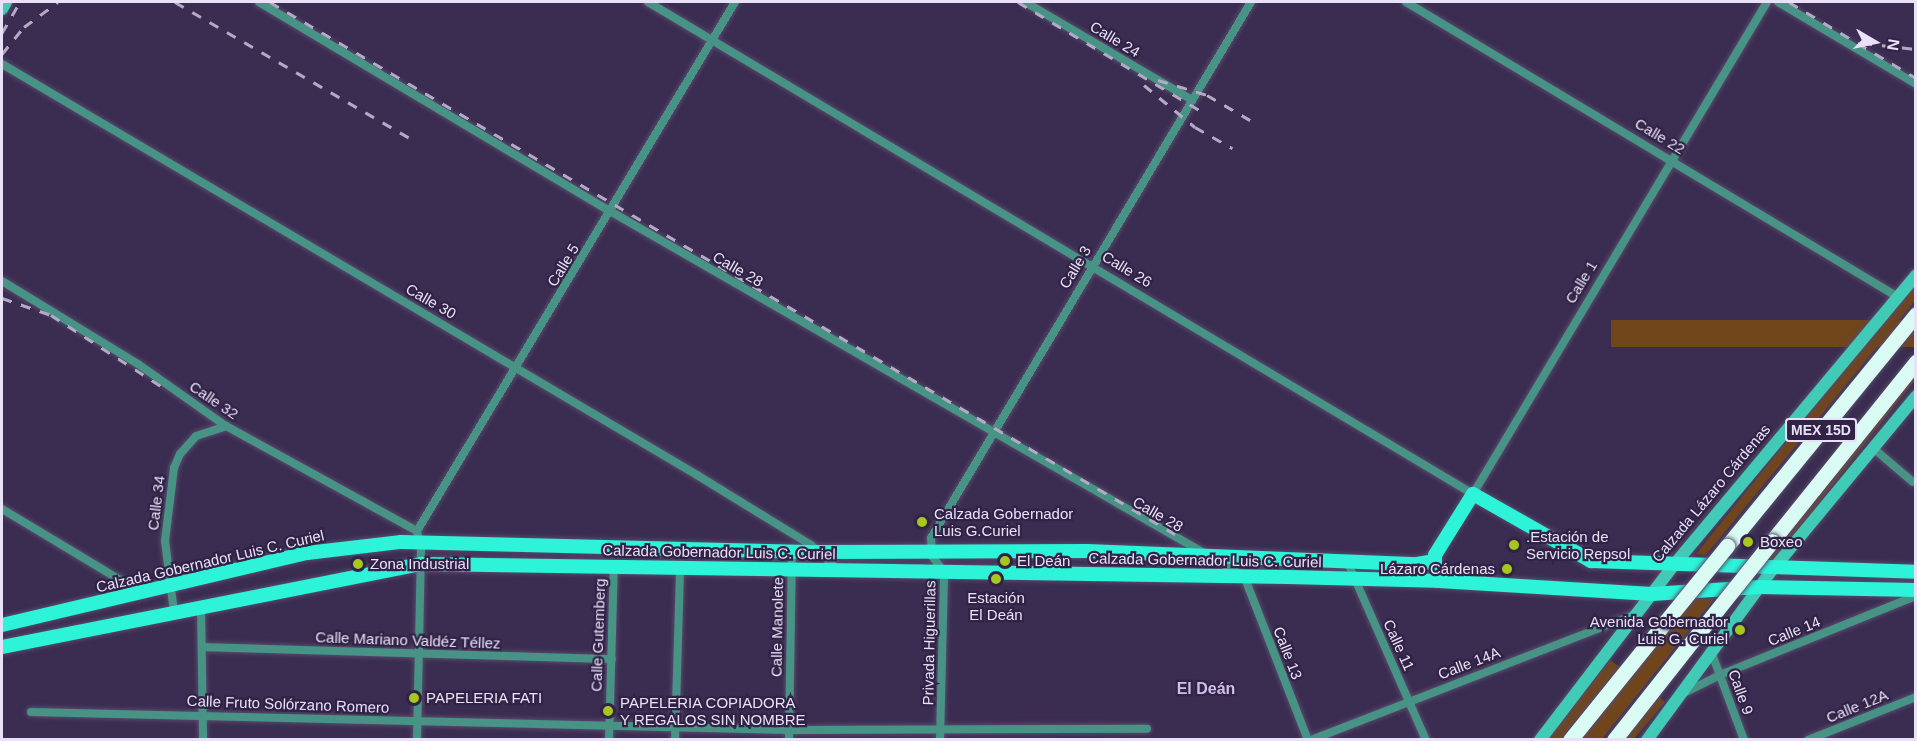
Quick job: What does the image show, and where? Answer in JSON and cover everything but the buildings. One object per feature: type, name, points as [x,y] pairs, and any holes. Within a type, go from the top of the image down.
[{"type":"highway","name":"MEX 15D","points":[[1570,740],[1916,314]]},
{"type":"highway","name":"MEX 15D","points":[[1614,740],[1915,363]]},
{"type":"main road","points":[[2,9],[6,2]]},
{"type":"main road","name":"Calzada Lázaro Cárdenas","points":[[1540,740],[1673,566],[1916,275]]},
{"type":"main road","points":[[1647,740],[1774,568],[1916,396]]},
{"type":"main road","name":"Calle 1","points":[[1434,561],[1473,494]]},
{"type":"main road","name":"Calle 26","points":[[1473,494],[1591,561],[1673,566]]},
{"type":"main road","name":"Calzada Gobernador Luis C. Curiel","points":[[2,625],[307,553],[419,536],[792,552],[1087,551],[1206,557],[1434,561]]},
{"type":"main road","points":[[1434,561],[1439,581]]},
{"type":"main road","name":"Calzada Gobernador Luis C. Curiel","points":[[2,647],[421,564],[1244,576],[1439,581],[1652,594],[1759,588],[1916,590]]},
{"type":"main road","points":[[1673,566],[1916,572]]},
{"type":"street","name":"Calle 28","points":[[259,2],[610,211],[1206,557],[1244,576]]},
{"type":"street","name":"Calle 26","points":[[648,2],[1473,494]]},
{"type":"street","name":"Calle 5","points":[[419,536],[735,2]]},
{"type":"street","name":"Calle 24","points":[[1025,2],[1192,100]]},
{"type":"street","name":"Calle 3","points":[[931,550],[932,538],[993,433],[1251,2]]},
{"type":"street","name":"Calle 22","points":[[1406,2],[1672,159],[1898,297]]},
{"type":"street","name":"Calle 1","points":[[1473,494],[1767,2]]},
{"type":"street","points":[[1778,2],[1916,84]]},
{"type":"street","name":"Calle 30","points":[[2,64],[517,368],[819,552],[840,571]]},
{"type":"street","name":"Calle 32","points":[[2,280],[138,364],[226,426],[419,536]]},
{"type":"street","name":"Calle 34","points":[[174,612],[168,587],[165,541],[174,468],[180,453],[196,436],[226,426]]},
{"type":"street","points":[[1873,448],[1913,482]]},
{"type":"street","points":[[2,509],[143,593]]},
{"type":"street","points":[[417,740],[421,564],[419,536]]},
{"type":"street","name":"Privada Higuerillas","points":[[931,550],[944,572],[940,735]]},
{"type":"street","name":"Calle Manolete","points":[[789,735],[792,552]]},
{"type":"street","name":"Calle 11","points":[[1347,561],[1426,740]]},
{"type":"street","name":"Calle Gutemberg","points":[[609,740],[614,566]]},
{"type":"street","points":[[675,740],[680,569]]},
{"type":"street","name":"Calle 13","points":[[1244,576],[1309,740]]},
{"type":"street","name":"Calle 14","points":[[1683,693],[1720,675],[1916,596]]},
{"type":"street","points":[[201,606],[204,647],[203,740]]},
{"type":"street","name":"Calle 14A","points":[[1309,740],[1637,614]]},
{"type":"street","name":"Calle Mariano Valdéz Téllez","points":[[204,647],[612,659]]},
{"type":"street","name":"Calle 9","points":[[1712,654],[1744,740]]},
{"type":"street","name":"Calle 12A","points":[[1808,740],[1916,697]]},
{"type":"street","name":"Calle Fruto Solórzano Romero","points":[[31,712],[675,728],[789,735],[940,735],[1147,729]]},
{"type":"shaded area","points":[[1915,281],[1915,301],[1706,555],[1696,554]]},
{"type":"shaded area","points":[[1611,320],[1915,320],[1915,347],[1611,347]]},
{"type":"shaded area","points":[[1915,371],[1915,380],[1774,560],[1764,559]]},
{"type":"shaded area","points":[[1692,598],[1714,599],[1602,739],[1577,740]]},
{"type":"shaded area","points":[[1610,660],[1620,667],[1561,739],[1546,740]]},
{"type":"shaded area","points":[[1656,694],[1665,702],[1634,739],[1620,740]]},
{"type":"railway","points":[[2,33],[20,2]]},
{"type":"railway","points":[[2,54],[24,27],[58,2]]},
{"type":"railway","points":[[175,2],[411,139]]},
{"type":"railway","points":[[270,2],[1175,534]]},
{"type":"railway","points":[[1018,2],[1201,111]]},
{"type":"railway","points":[[1789,2],[1916,78]]},
{"type":"railway","points":[[1862,43],[1916,49]]},
{"type":"railway","points":[[1158,80],[1207,95],[1250,120]]},
{"type":"railway","points":[[1144,85],[1195,127],[1232,148]]},
{"type":"railway","points":[[2,298],[51,315],[164,388]]},
{"type":"place","name":"Calzada Gobernador Luis G.Curiel","points":[[922,522]]},
{"type":"place","name":"Boxeo","points":[[1748,542]]},
{"type":"place","name":".Estación de Servicio Repsol","points":[[1514,545]]},
{"type":"place","name":"El Deán","points":[[1005,561]]},
{"type":"place","name":"Zona Industrial","points":[[358,564]]},
{"type":"place","name":"Lázaro Cárdenas","points":[[1507,569]]},
{"type":"place","name":"Estación El Deán","points":[[996,579]]},
{"type":"place","name":"Avenida Gobernador Luis G. Curiel","points":[[1740,630]]},
{"type":"place","name":"PAPELERIA FATI","points":[[414,698]]},
{"type":"place","name":"PAPELERIA COPIADORA Y REGALOS SIN NOMBRE","points":[[608,711]]},
{"type":"district","name":"El Deán","points":[[1206,689]]}]
